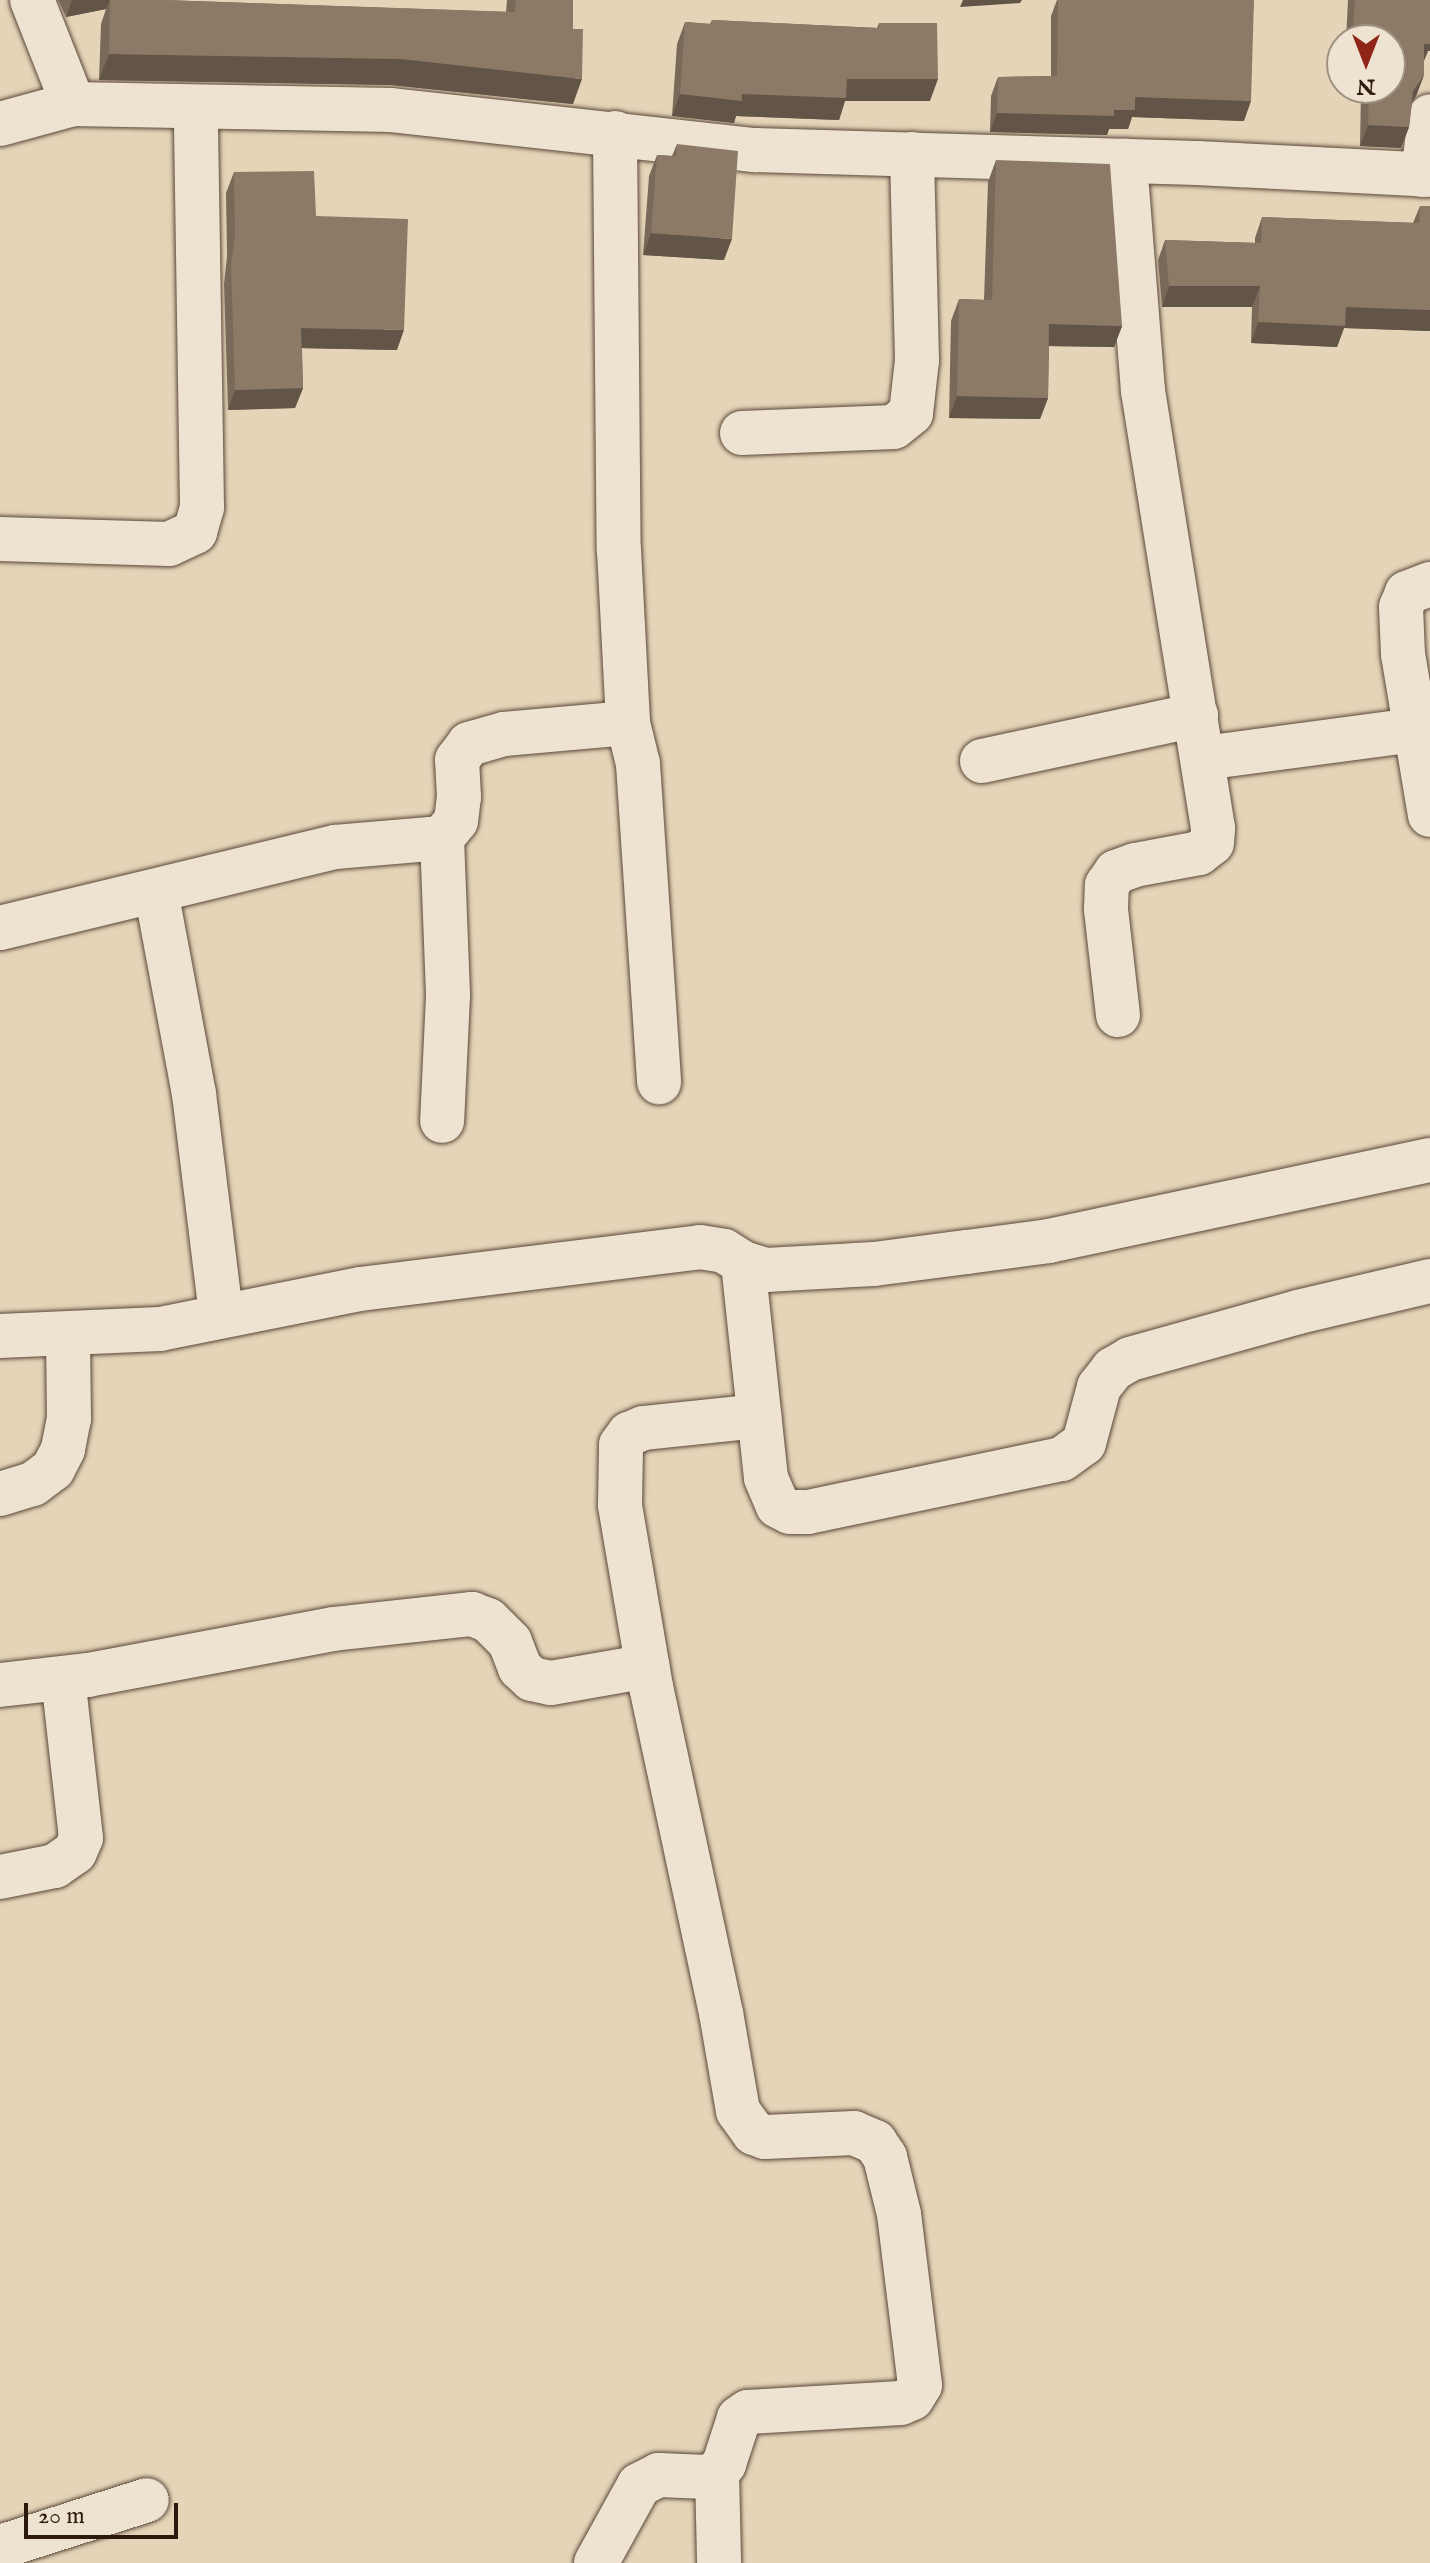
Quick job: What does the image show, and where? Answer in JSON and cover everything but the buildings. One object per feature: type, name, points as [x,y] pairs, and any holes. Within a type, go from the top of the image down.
[{"type":"street","points":[[32,0],[73,104]]},
{"type":"street","points":[[0,124],[73,104],[391,110],[755,150],[1125,161],[1427,175],[1430,116]]},
{"type":"street","points":[[0,539],[169,544],[195,532],[202,507],[196,107]]},
{"type":"street","points":[[615,133],[619,550],[628,723],[638,764],[659,1082]]},
{"type":"street","points":[[742,433],[894,427],[911,413],[917,360],[912,154]]},
{"type":"street","points":[[1118,1015],[1106,909],[1107,885],[1116,872],[1135,865],[1199,853],[1212,843],[1204,758],[1143,391],[1125,161]]},
{"type":"street","points":[[1430,584],[1407,593],[1401,607],[1403,654],[1430,815]]},
{"type":"street","points":[[982,761],[1196,715]]},
{"type":"street","points":[[442,1121],[448,996],[442,838],[456,821],[459,797],[457,760],[469,744],[504,734],[628,723]]},
{"type":"street","points":[[1204,758],[1415,730]]},
{"type":"street","points":[[0,928],[335,847],[442,838]]},
{"type":"street","points":[[156,891],[194,1094],[221,1315]]},
{"type":"street","points":[[0,1336],[160,1329],[360,1289],[700,1247],[724,1251],[743,1263],[766,1270],[874,1264],[1049,1241],[1430,1160]]},
{"type":"street","points":[[743,1263],[766,1478],[778,1506],[790,1512],[823,1509],[1062,1459],[1084,1443],[1099,1387],[1113,1369],[1130,1359],[1298,1312],[1430,1281]]},
{"type":"street","points":[[0,1494],[33,1484],[53,1469],[63,1449],[69,1419],[68,1335]]},
{"type":"street","points":[[596,2563],[639,2485],[647,2478],[659,2475],[707,2477],[717,2472],[724,2464],[739,2418],[748,2412],[901,2403],[912,2398],[920,2385],[893,2180],[880,2149],[866,2136],[854,2133],[765,2137],[754,2133],[738,2111],[721,2013],[648,1666],[620,1505],[621,1445],[629,1434],[643,1428],[759,1416]]},
{"type":"street","points":[[0,1685],[63,1678],[333,1629],[472,1614],[488,1620],[510,1642],[520,1668],[532,1679],[551,1683],[648,1666]]},
{"type":"street","points":[[0,1877],[55,1866],[75,1852],[81,1838],[63,1678]]},
{"type":"street","points":[[717,2472],[719,2563]]},
{"type":"street","points":[[0,2547],[147,2500]]}]
